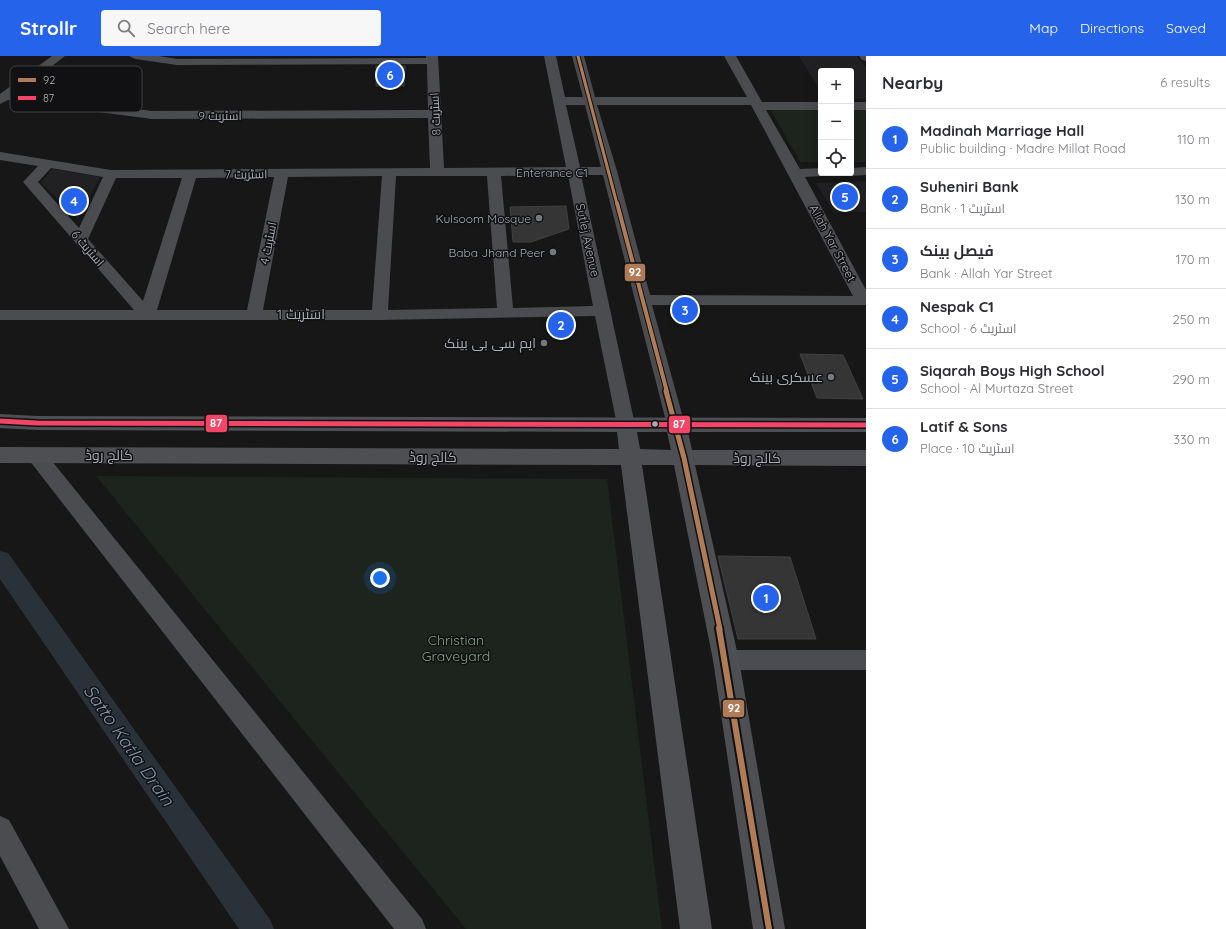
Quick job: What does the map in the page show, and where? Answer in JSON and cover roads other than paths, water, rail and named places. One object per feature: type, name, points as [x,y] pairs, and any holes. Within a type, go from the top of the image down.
[{"type":"main road","points":[[0,421],[37,423],[866,425]]},
{"type":"main road","points":[[626,425],[696,929]]},
{"type":"main road","points":[[676,425],[726,660],[769,929]]},
{"type":"main road","name":"کالج روڈ","points":[[0,455],[866,458]]},
{"type":"street","points":[[46,66],[59,56]]},
{"type":"street","points":[[135,56],[177,62],[432,58]]},
{"type":"street","name":"Sutlej Avenue","points":[[550,56],[626,425]]},
{"type":"street","points":[[578,56],[610,171],[676,425]]},
{"type":"street","name":"Allah Yar Street","points":[[643,300],[864,301],[796,173],[730,56]]},
{"type":"street","name":"اسٹریٹ 8","points":[[432,58],[437,172]]},
{"type":"street","points":[[559,101],[818,106]]},
{"type":"street","points":[[854,106],[866,106]]},
{"type":"street","name":"اسٹریٹ 9","points":[[119,112],[152,116],[435,114]]},
{"type":"street","name":"اسٹریٹ 7","points":[[0,156],[111,174],[494,172]]},
{"type":"street","name":"اسٹریٹ 6","points":[[48,164],[30,182],[147,315]]},
{"type":"street","name":"Enterance C1","points":[[494,172],[610,171]]},
{"type":"street","points":[[854,172],[866,171]]},
{"type":"street","points":[[380,315],[389,172]]},
{"type":"street","points":[[494,172],[505,312]]},
{"type":"street","points":[[796,173],[818,172]]},
{"type":"street","name":"اسٹریٹ 4","points":[[254,314],[282,173]]},
{"type":"street","points":[[81,239],[111,174]]},
{"type":"street","points":[[147,315],[190,174]]},
{"type":"street","name":"اسٹریٹ 1","points":[[0,315],[380,315],[603,311]]},
{"type":"street","points":[[36,455],[412,929]]},
{"type":"street","points":[[726,660],[866,660]]},
{"type":"street","points":[[0,829],[55,929]]},
{"type":"waterway","name":"Satto Katla Drain","points":[[0,560],[258,929]]},
{"type":"place","name":"Latif & Sons","points":[[390,75]]},
{"type":"place","name":"Siqarah Boys High School","points":[[845,197]]},
{"type":"place","name":"Nespak C1","points":[[74,201]]},
{"type":"place","name":"Kulsoom Mosque","points":[[539,218]]},
{"type":"place","name":"Baba Jhand Peer","points":[[553,252]]},
{"type":"place","name":"فیصل بینک","points":[[685,310]]},
{"type":"place","name":"Suheniri Bank","points":[[561,325]]},
{"type":"place","name":"ایم سی بی بینک","points":[[544,343]]},
{"type":"place","name":"عسکری بینک","points":[[831,377]]},
{"type":"place","name":"Madinah Marriage Hall","points":[[766,598]]},
{"type":"park label","name":"Christian Graveyard","points":[[456,648]]}]
